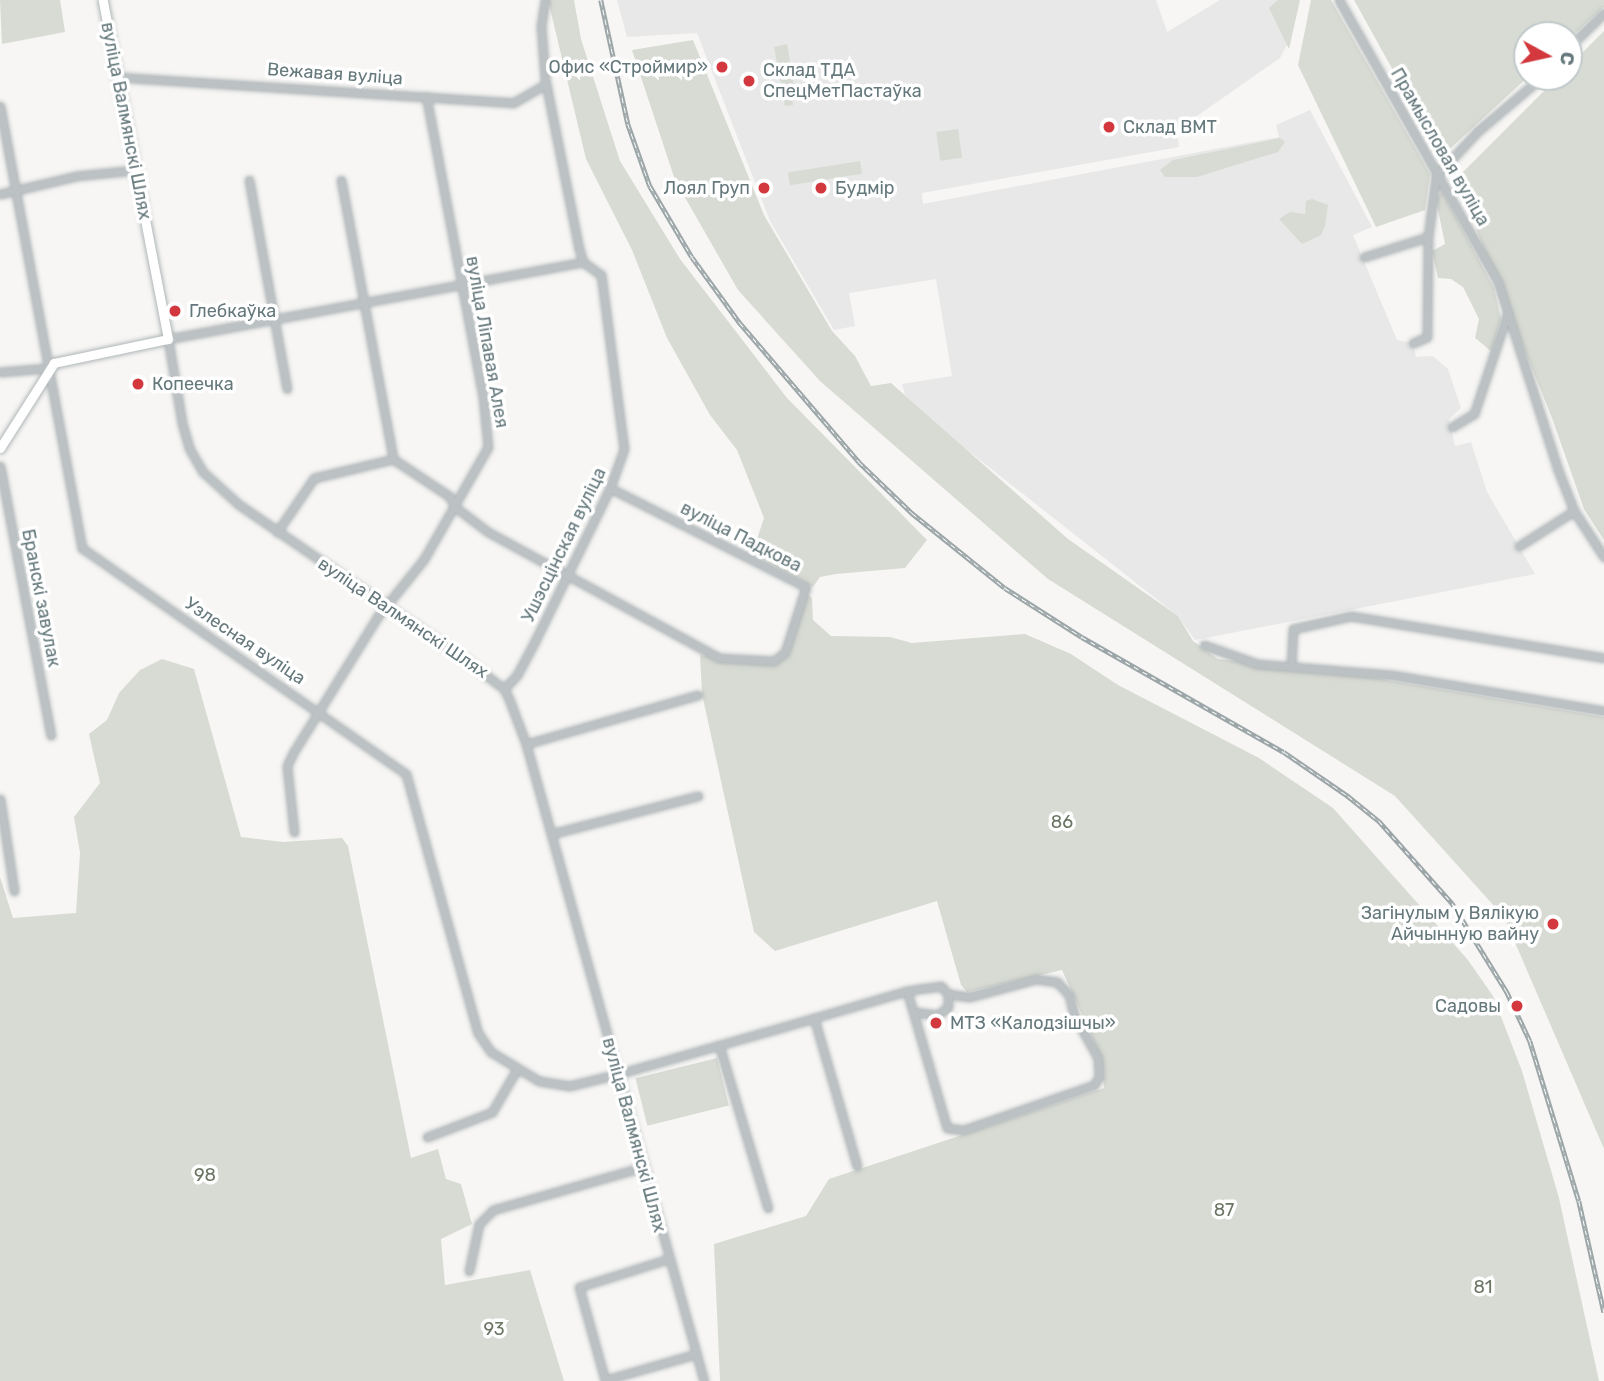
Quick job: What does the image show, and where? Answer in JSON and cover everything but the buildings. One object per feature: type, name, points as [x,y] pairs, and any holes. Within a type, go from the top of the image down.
[{"type":"main road","name":"вуліца Валмянскі Шлях","points":[[103,0],[168,339]]},
{"type":"main road","points":[[0,448],[48,368],[66,358],[168,339]]},
{"type":"street","name":"Ушэсцінская вуліца","points":[[504,689],[517,675],[566,577],[610,488],[624,449],[615,362],[601,275],[583,262],[546,84],[541,26],[545,0]]},
{"type":"street","name":"Прамысловая вуліца","points":[[1339,0],[1436,176],[1480,248],[1508,312],[1574,510],[1604,557]]},
{"type":"street","points":[[1583,33],[1604,13]]},
{"type":"street","name":"Вежавая вуліца","points":[[116,77],[513,103],[546,84]]},
{"type":"street","points":[[1413,343],[1427,337],[1428,237],[1436,176],[1478,131],[1525,91]]},
{"type":"street","name":"вуліца Ліпавая Алея","points":[[294,832],[287,766],[319,710],[386,607],[424,559],[455,507],[460,491],[484,461],[489,440],[426,96]]},
{"type":"street","name":"Узлесная вуліца","points":[[0,106],[82,548],[319,710],[406,774],[478,1033],[491,1052],[517,1069],[557,1086],[618,1074],[936,985],[948,994]]},
{"type":"street","points":[[0,194],[76,176],[135,170]]},
{"type":"street","points":[[249,180],[287,389]]},
{"type":"street","points":[[341,180],[366,302],[393,459],[449,496],[455,507],[488,532],[566,577]]},
{"type":"street","points":[[1364,257],[1428,237]]},
{"type":"street","points":[[168,339],[583,262]]},
{"type":"street","points":[[1452,427],[1474,414],[1508,312]]},
{"type":"street","name":"вуліца Валмянскі Шлях","points":[[168,339],[189,448],[225,495],[504,689],[526,744],[704,1381]]},
{"type":"street","points":[[0,372],[48,368]]},
{"type":"street","points":[[277,532],[314,478],[393,459]]},
{"type":"street","name":"Бранскі завулак","points":[[0,466],[51,736]]},
{"type":"street","name":"вуліца Падкова","points":[[566,577],[719,658],[774,662],[785,652],[806,587],[610,488]]},
{"type":"street","points":[[1519,546],[1574,510]]},
{"type":"street","points":[[1292,667],[1293,629],[1351,616],[1604,658]]},
{"type":"street","points":[[1204,645],[1257,664],[1392,675],[1604,711]]},
{"type":"street","points":[[526,744],[698,695]]},
{"type":"street","points":[[551,834],[698,796]]},
{"type":"street","points":[[0,799],[14,891]]},
{"type":"street","points":[[907,992],[947,1128],[964,1129],[1094,1085],[1098,1059],[1074,1015],[1069,995],[1057,982],[1036,979],[969,997],[948,994],[948,1007],[938,1015],[915,1012]]},
{"type":"street","points":[[814,1018],[857,1166]]},
{"type":"street","points":[[719,1045],[768,1208]]},
{"type":"street","points":[[427,1137],[492,1112],[517,1069]]},
{"type":"street","points":[[469,1271],[479,1224],[493,1210],[643,1167]]},
{"type":"street","points":[[668,1259],[579,1287],[605,1380],[696,1354]]},
{"type":"shaded area","points":[[617,0],[1156,0],[1167,32],[1220,0],[1297,0],[1289,41],[1280,58],[1177,130],[1179,147],[922,193],[923,204],[1279,137],[1276,125],[1310,110],[1372,227],[1353,235],[1397,340],[1413,343],[1416,357],[1433,356],[1448,369],[1461,408],[1449,419],[1455,446],[1471,442],[1487,492],[1535,574],[1195,640],[1178,616],[961,445],[905,395],[902,384],[952,376],[936,279],[849,293],[855,326],[834,330],[770,221],[697,33],[627,37]]},
{"type":"green space","points":[[0,0],[60,0],[65,32],[2,44]]},
{"type":"green space","points":[[548,0],[574,0],[581,39],[620,161],[680,259],[787,398],[927,540],[905,568],[820,577],[813,587],[752,554],[764,518],[737,450],[710,415],[667,338],[632,250],[586,159]]},
{"type":"green space","points":[[1278,0],[1300,0],[1289,49],[1269,8]]},
{"type":"green space","points":[[1311,0],[1331,0],[1430,174],[1425,210],[1376,227],[1298,65]]},
{"type":"green space","points":[[1354,0],[1604,0],[1604,7],[1583,26],[1583,21],[1513,21],[1513,91],[1441,157]]},
{"type":"green space","points":[[1604,31],[1604,540],[1584,509],[1552,418],[1456,179],[1544,91],[1583,91],[1583,52]]},
{"type":"green space","points":[[693,40],[764,215],[832,331],[855,356],[871,386],[891,383],[1068,539],[1178,616],[1193,641],[1218,659],[1357,675],[1604,717],[1604,1149],[1504,917],[1395,796],[1048,579],[820,381],[738,290],[675,180],[632,50]]},
{"type":"green space","points":[[787,44],[796,97],[792,98],[793,105],[785,106],[774,47]]},
{"type":"green space","points":[[958,129],[962,158],[940,161],[936,132]]},
{"type":"green space","points":[[1280,138],[1285,142],[1278,152],[1197,177],[1165,177],[1160,170],[1173,160]]},
{"type":"green space","points":[[860,161],[862,174],[790,185],[788,172]]},
{"type":"green space","points":[[1442,191],[1494,288],[1501,318],[1491,351],[1475,338],[1479,319],[1463,287],[1451,279],[1438,278],[1432,251],[1445,244],[1436,200]]},
{"type":"green space","points":[[1312,199],[1328,205],[1325,226],[1321,235],[1302,244],[1279,219],[1290,212],[1305,214],[1306,201]]},
{"type":"green space","points":[[806,594],[812,598],[813,620],[831,636],[890,637],[912,643],[1025,634],[1071,654],[1118,685],[1259,758],[1333,808],[1468,960],[1493,996],[1522,1071],[1559,1198],[1599,1381],[720,1381],[714,1244],[806,1216],[829,1179],[1104,1088],[1100,1055],[1062,970],[967,992],[961,985],[937,901],[775,951],[754,932],[702,694],[700,655],[773,665],[787,655]]},
{"type":"green space","name":"98","points":[[162,659],[194,669],[241,837],[283,842],[342,838],[348,846],[411,1158],[438,1149],[446,1179],[461,1184],[472,1224],[441,1239],[445,1285],[530,1270],[564,1381],[0,1381],[0,877],[13,918],[76,913],[80,853],[74,817],[100,783],[89,734],[107,720],[119,693],[140,670]]},
{"type":"green space","points":[[717,1058],[729,1106],[647,1126],[635,1078]]},
{"type":"railway","points":[[601,0],[628,124],[650,186],[692,257],[740,323],[859,462],[912,513],[1005,588],[1082,637],[1284,752],[1348,796],[1379,821],[1452,903],[1507,992],[1530,1041],[1579,1201],[1604,1312]]},
{"type":"place","name":"Офис «Строймир»","points":[[722,67]]},
{"type":"place","name":"Склад ТДА СпецМетПастаўка","points":[[749,81]]},
{"type":"place","name":"Склад BMT","points":[[1109,127]]},
{"type":"place","name":"Лоял Груп","points":[[764,188]]},
{"type":"place","name":"Будмір","points":[[821,188]]},
{"type":"place","name":"Глебкаўка","points":[[175,311]]},
{"type":"place","name":"Копеечка","points":[[138,384]]},
{"type":"place","name":"Загінулым у Вялікую Айчынную вайну","points":[[1553,924]]},
{"type":"place","name":"Садовы","points":[[1517,1006]]},
{"type":"place","name":"МТЗ «Калодзішчы»","points":[[936,1023]]},
{"type":"park label","name":"86","points":[[1062,822]]},
{"type":"park label","name":"87","points":[[1224,1210]]},
{"type":"park label","name":"81","points":[[1483,1287]]},
{"type":"park label","name":"93","points":[[494,1329]]}]
